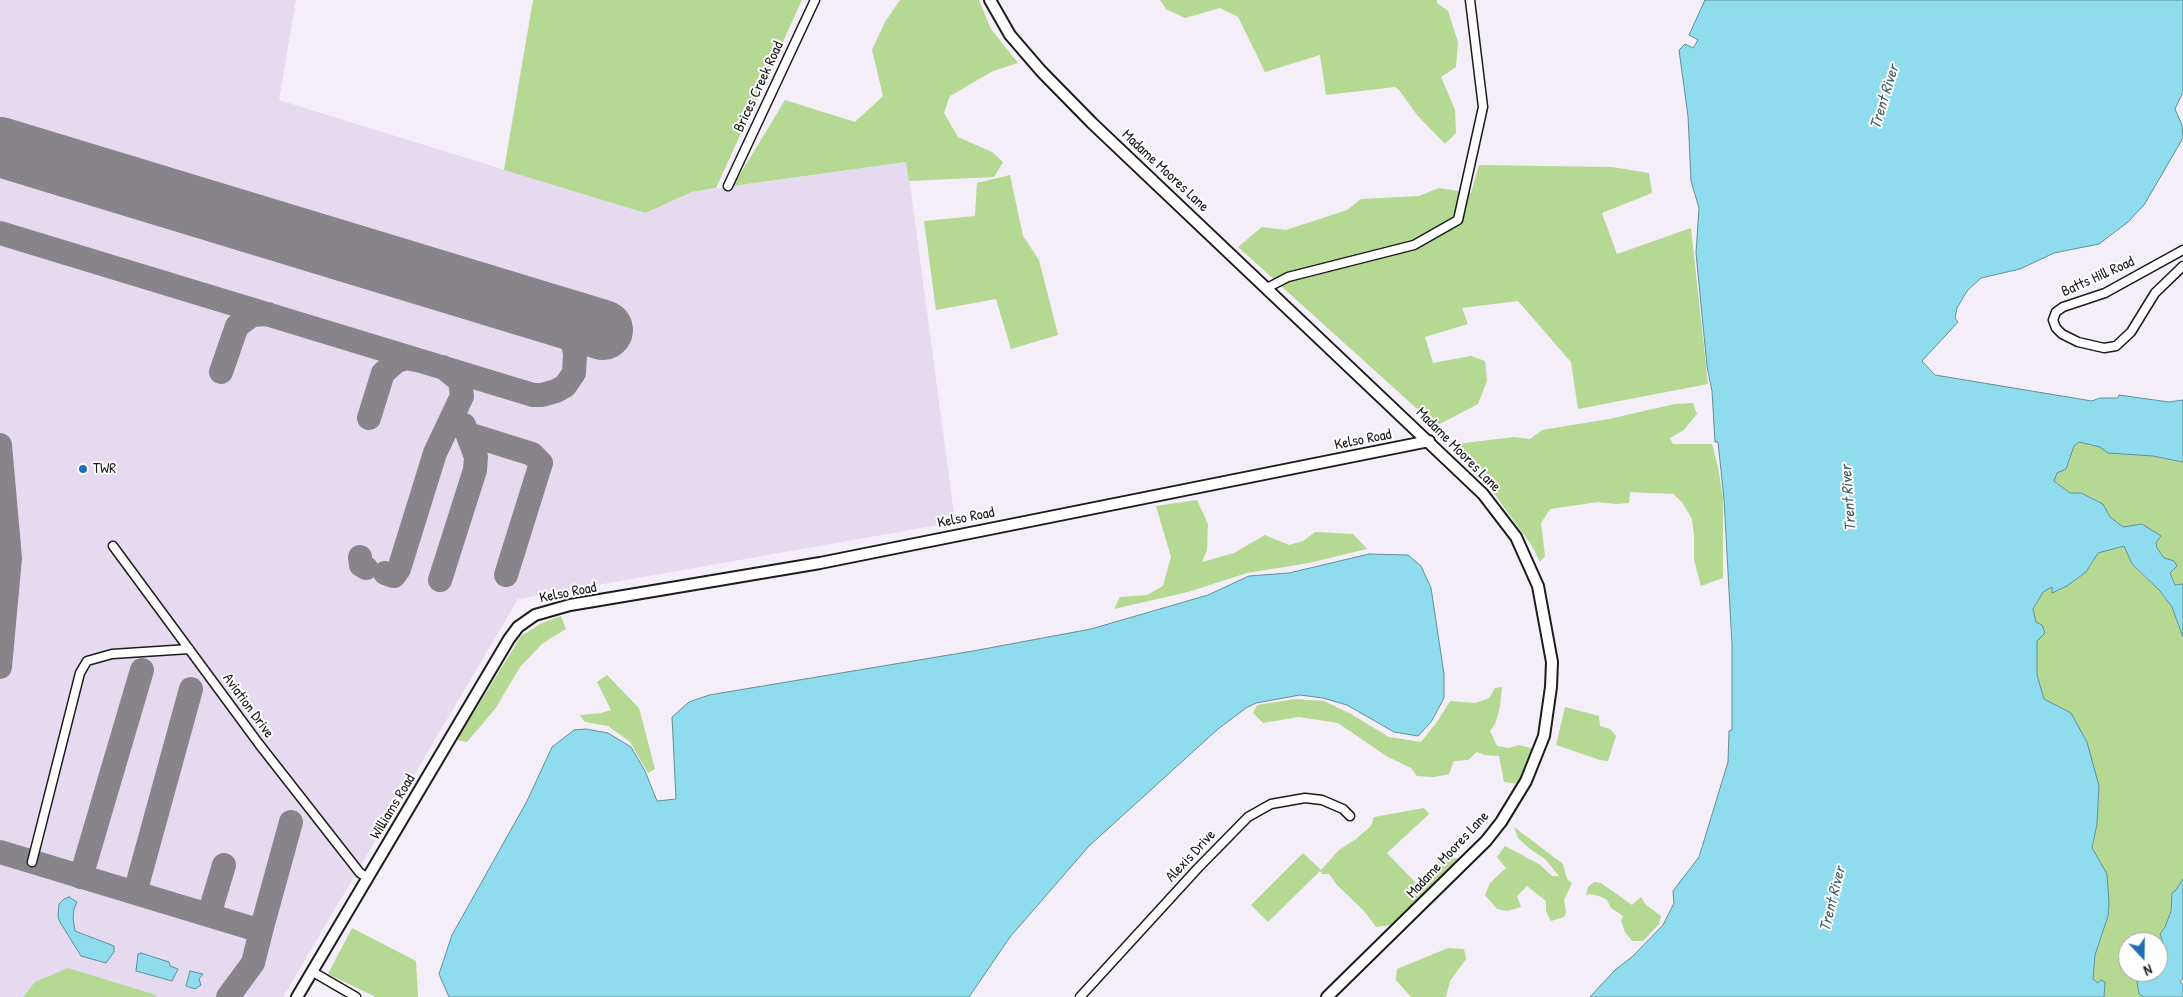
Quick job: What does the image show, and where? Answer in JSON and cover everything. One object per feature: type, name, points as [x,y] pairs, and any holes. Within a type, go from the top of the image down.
[{"type":"street","name":"Brices Creek Road","points":[[728,186],[815,0]]},
{"type":"street","name":"Madame Moores Lane","points":[[990,0],[1010,34],[1040,72],[1483,494],[1516,537],[1538,586],[1552,662],[1552,687],[1544,736],[1526,781],[1501,822],[1469,858],[1327,997]]},
{"type":"street","points":[[1267,288],[1288,277],[1414,245],[1458,220],[1482,107],[1470,0]]},
{"type":"street","name":"Batts Hill Road","points":[[2183,250],[2137,277],[2105,292],[2063,307],[2056,312],[2053,320],[2056,328],[2062,334],[2078,342],[2104,348],[2116,346],[2132,332],[2155,293],[2183,266]]},
{"type":"street","points":[[2162,261],[2173,275]]},
{"type":"street","name":"Kelso Road","points":[[514,632],[529,619],[550,610],[820,563],[1429,441]]},
{"type":"street","name":"Aviation Drive","points":[[113,546],[259,744],[360,873],[368,878]]},
{"type":"street","name":"Williams Road","points":[[297,997],[514,632]]},
{"type":"street","points":[[32,862],[80,673],[87,661],[112,654],[189,649]]},
{"type":"street","name":"Alexis Drive","points":[[1080,997],[1248,817],[1271,804],[1305,798],[1322,800],[1343,809],[1350,816]]},
{"type":"street","points":[[313,972],[356,997]]},
{"type":"shaded area","points":[[0,0],[296,0],[279,100],[644,213],[692,192],[907,162],[955,522],[518,599],[283,997],[0,997]]},
{"type":"green space","points":[[533,0],[802,0],[716,188],[692,192],[645,213],[504,170]]},
{"type":"green space","points":[[900,0],[979,0],[991,29],[1018,63],[993,71],[950,96],[944,113],[958,137],[992,152],[1003,162],[994,177],[909,181],[906,162],[733,186],[785,100],[855,122],[883,96],[872,50],[885,22]]},
{"type":"green space","points":[[1160,0],[1437,0],[1437,3],[1448,11],[1458,42],[1456,67],[1441,77],[1455,110],[1456,133],[1445,144],[1417,115],[1395,87],[1326,95],[1320,55],[1265,72],[1238,17],[1220,8],[1185,18],[1166,9]]},
{"type":"green space","points":[[1479,165],[1612,167],[1649,173],[1652,193],[1602,213],[1617,254],[1691,228],[1708,384],[1578,409],[1571,362],[1518,301],[1462,308],[1468,324],[1425,337],[1433,363],[1471,356],[1485,361],[1487,381],[1478,404],[1436,426],[1238,247],[1262,227],[1286,230],[1347,210],[1361,199],[1419,196],[1439,188],[1471,193]]},
{"type":"green space","points":[[1010,175],[1023,236],[1039,260],[1058,335],[1011,349],[996,299],[936,310],[924,221],[975,216],[977,183]]},
{"type":"green space","points":[[1693,403],[1697,414],[1684,430],[1670,438],[1673,444],[1712,444],[1723,498],[1723,578],[1701,586],[1694,560],[1692,519],[1682,502],[1673,494],[1630,492],[1629,503],[1598,502],[1550,509],[1541,523],[1545,556],[1540,562],[1532,546],[1488,485],[1454,451],[1456,444],[1514,437],[1530,439],[1542,430],[1609,419],[1675,404]]},
{"type":"green space","points":[[2079,442],[2183,462],[2183,584],[2176,586],[2170,573],[2177,566],[2164,558],[2157,548],[2156,543],[2161,537],[2142,524],[2123,527],[2110,517],[2103,504],[2081,493],[2070,493],[2054,481],[2057,473],[2066,469],[2074,446]]},
{"type":"green space","points":[[1197,500],[1208,524],[1207,550],[1202,562],[1234,553],[1265,535],[1289,545],[1303,541],[1315,532],[1353,534],[1367,549],[1309,563],[1247,573],[1188,592],[1114,609],[1120,597],[1147,595],[1163,586],[1171,557],[1156,506]]},
{"type":"green space","points":[[2124,546],[2132,564],[2160,591],[2172,607],[2183,637],[2183,879],[2172,893],[2171,911],[2161,932],[2118,932],[2118,982],[2142,982],[2139,994],[2144,997],[2104,997],[2105,982],[2098,983],[2093,980],[2095,955],[2108,916],[2107,874],[2092,848],[2097,824],[2099,786],[2071,713],[2044,699],[2037,675],[2037,641],[2033,609],[2043,592],[2052,587],[2053,593],[2067,586],[2086,572],[2098,553]]},
{"type":"green space","points":[[561,616],[566,629],[542,644],[520,667],[495,709],[467,742],[457,740],[521,636],[542,623]]},
{"type":"green space","points":[[607,675],[639,708],[655,769],[648,773],[630,742],[608,726],[585,722],[580,715],[611,710],[597,682]]},
{"type":"green space","points":[[1502,687],[1500,707],[1495,724],[1490,731],[1497,746],[1509,748],[1519,745],[1531,748],[1532,756],[1519,784],[1504,782],[1499,756],[1485,755],[1477,752],[1468,760],[1454,761],[1449,774],[1434,777],[1417,776],[1411,768],[1388,757],[1338,723],[1299,717],[1263,723],[1253,713],[1257,705],[1295,699],[1324,701],[1351,714],[1389,737],[1421,742],[1437,722],[1450,701],[1476,703],[1489,698],[1495,688]]},
{"type":"green space","points":[[1565,707],[1599,716],[1600,726],[1610,729],[1616,736],[1608,761],[1556,745]]},
{"type":"green space","points":[[1424,808],[1429,814],[1387,853],[1416,883],[1443,857],[1461,859],[1397,924],[1376,927],[1364,911],[1337,885],[1329,874],[1322,874],[1320,871],[1268,922],[1251,905],[1303,853],[1321,870],[1339,850],[1371,826],[1374,817]]},
{"type":"green space","points":[[1514,827],[1563,864],[1567,879],[1572,883],[1564,900],[1566,912],[1564,917],[1551,921],[1546,912],[1546,901],[1527,886],[1517,896],[1521,907],[1507,911],[1497,909],[1485,895],[1490,883],[1506,868],[1497,857],[1505,846],[1539,864],[1552,876],[1559,876],[1546,860],[1518,838]]},
{"type":"green space","points":[[1594,882],[1601,883],[1632,905],[1641,897],[1645,904],[1661,916],[1659,924],[1643,941],[1632,941],[1625,932],[1621,921],[1623,916],[1611,908],[1607,900],[1590,894],[1586,895],[1588,887]]},
{"type":"green space","points":[[352,928],[416,961],[418,997],[376,997],[328,974]]},
{"type":"green space","points":[[1448,948],[1464,949],[1466,959],[1450,981],[1446,997],[1411,997],[1396,980],[1397,969]]},
{"type":"green space","points":[[68,968],[156,995],[156,997],[23,997],[35,982]]},
{"type":"water","name":"Trent River","points":[[1705,0],[2183,0],[2183,92],[2175,109],[2182,125],[2183,138],[2144,205],[2128,222],[2099,244],[2054,253],[2020,269],[1981,278],[1967,291],[1957,308],[1955,318],[1958,322],[1922,361],[1935,375],[2092,401],[2100,398],[2118,398],[2119,395],[2169,402],[2183,400],[2183,462],[2153,456],[2108,453],[2100,447],[2079,442],[2074,446],[2066,469],[2057,473],[2054,481],[2070,493],[2081,493],[2103,504],[2110,517],[2123,527],[2142,524],[2161,536],[2156,543],[2157,548],[2164,558],[2174,561],[2177,566],[2170,573],[2175,585],[2183,584],[2183,637],[2172,607],[2160,591],[2132,564],[2124,546],[2098,553],[2086,572],[2067,586],[2052,593],[2052,587],[2043,592],[2033,609],[2036,622],[2042,625],[2045,633],[2037,641],[2037,675],[2044,699],[2071,713],[2087,742],[2099,786],[2097,824],[2092,848],[2107,874],[2109,902],[2108,916],[2095,955],[2093,979],[2098,983],[2101,980],[2105,982],[2104,997],[1590,997],[1615,970],[1633,956],[1663,925],[1674,903],[1673,891],[1699,857],[1728,762],[1729,731],[1732,730],[1732,645],[1724,499],[1718,442],[1715,442],[1712,391],[1707,366],[1696,253],[1699,208],[1691,181],[1688,116],[1679,50],[1685,44],[1693,48],[1698,40],[1689,35]]},
{"type":"water","points":[[1369,554],[1408,555],[1421,566],[1431,588],[1444,674],[1444,698],[1431,722],[1418,736],[1394,732],[1347,705],[1323,698],[1300,695],[1256,703],[1246,708],[1218,729],[1089,846],[1010,937],[969,997],[449,997],[439,974],[452,935],[527,801],[552,747],[574,730],[586,729],[608,733],[631,747],[645,771],[657,801],[676,799],[672,717],[689,702],[709,695],[973,651],[1091,629],[1208,595],[1249,576],[1289,573]]},
{"type":"water","points":[[2183,879],[2183,978],[2180,982],[2183,984],[2183,997],[2144,997],[2139,994],[2137,982],[2168,982],[2168,932],[2161,932],[2171,911],[2172,893]]},
{"type":"water","points":[[69,897],[77,902],[73,918],[75,931],[114,946],[114,952],[106,963],[81,956],[60,922],[58,917],[59,904]]},
{"type":"water","points":[[141,953],[169,962],[170,966],[178,969],[172,981],[136,971],[138,954]]},
{"type":"water","points":[[190,971],[203,974],[199,979],[201,985],[195,989],[186,986]]},
{"type":"taxiway","points":[[0,163],[18,157],[38,158]]},
{"type":"taxiway","points":[[0,233],[533,395],[542,395],[556,391],[565,386],[574,373],[575,354],[569,320]]},
{"type":"taxiway","points":[[221,372],[237,326],[252,315],[268,314]]},
{"type":"taxiway","points":[[369,418],[383,373],[397,361],[407,358],[416,360]]},
{"type":"taxiway","points":[[385,573],[394,576],[399,569],[435,453],[462,396],[460,381],[443,367]]},
{"type":"taxiway","points":[[440,580],[475,470],[476,457],[464,425]]},
{"type":"taxiway","points":[[468,434],[532,454],[541,463],[506,575]]},
{"type":"taxiway","points":[[0,445],[10,558],[0,667]]},
{"type":"taxiway","points":[[360,557],[361,565],[366,568]]},
{"type":"taxiway","points":[[81,877],[142,670]]},
{"type":"taxiway","points":[[135,893],[191,689]]},
{"type":"taxiway","points":[[0,852],[261,931],[291,822]]},
{"type":"taxiway","points":[[209,915],[224,865]]},
{"type":"taxiway","points":[[228,997],[253,963],[261,931]]},
{"type":"runway","points":[[0,147],[603,330]]},
{"type":"place","name":"TWR","points":[[83,469]]}]
